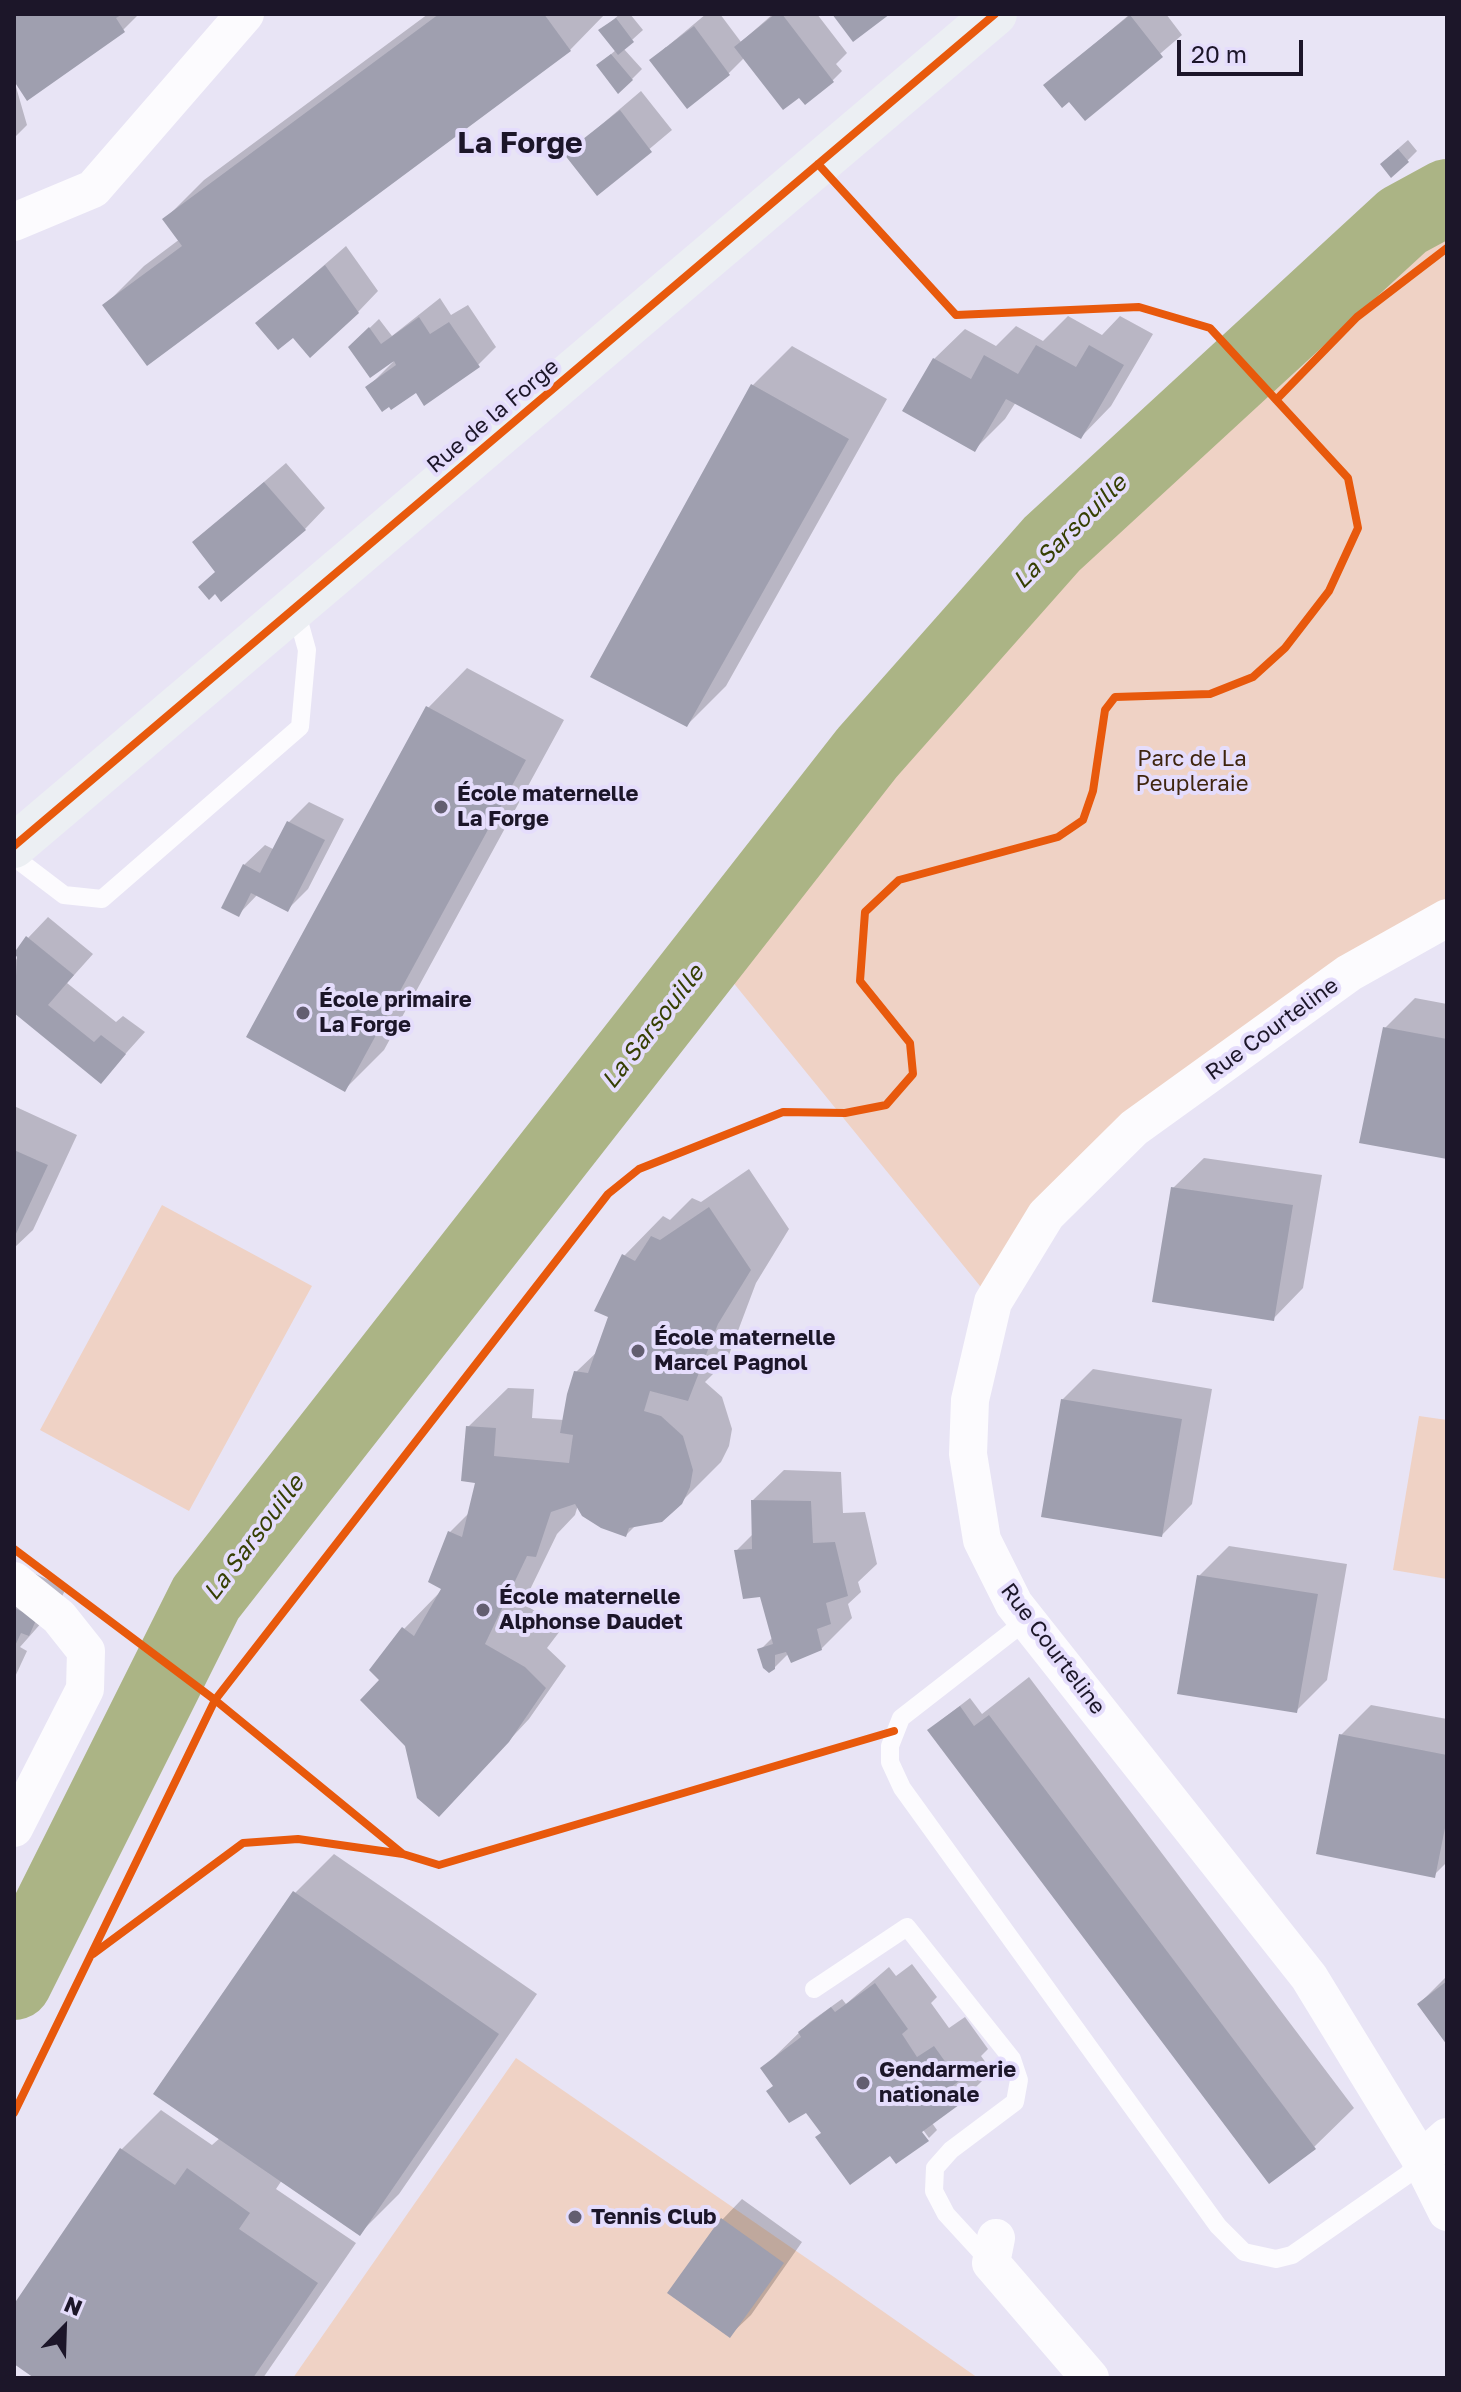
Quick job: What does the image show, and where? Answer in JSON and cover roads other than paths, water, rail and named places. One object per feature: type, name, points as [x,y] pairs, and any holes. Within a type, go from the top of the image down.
[{"type":"main road","name":"Rue de la Forge","points":[[14,846],[995,14]]},
{"type":"street","points":[[14,222],[93,189],[245,14]]},
{"type":"street","name":"Rue Courteline","points":[[1447,918],[1349,973],[1134,1128],[1046,1215],[993,1302],[970,1400],[970,1484],[982,1540],[1014,1604],[1309,1977],[1434,2148],[1447,2212]]},
{"type":"street","points":[[14,1581],[59,1617],[86,1651],[85,1689],[14,1828]]},
{"type":"street","points":[[993,2250],[1090,2378]]},
{"type":"lane","points":[[14,857],[64,895],[102,899],[300,727],[307,650],[295,607]]},
{"type":"lane","points":[[1027,1620],[901,1718],[890,1746],[890,1762],[902,1788],[1218,2226],[1244,2252],[1276,2259],[1292,2255],[1407,2175],[1434,2148]]},
{"type":"lane","points":[[814,1989],[907,1927],[1012,2059],[1019,2080],[1015,2102],[951,2150],[935,2168],[934,2191],[946,2214],[993,2250]]},
{"type":"waterway","name":"La Sarsouille","points":[[14,1982],[206,1598],[867,753],[1052,544],[1403,221],[1447,197]]},
{"type":"place","name":"École maternelle La Forge","points":[[441,807]]},
{"type":"place","name":"École primaire La Forge","points":[[303,1013]]},
{"type":"place","name":"École maternelle Marcel Pagnol","points":[[638,1351]]},
{"type":"place","name":"École maternelle Alphonse Daudet","points":[[483,1610]]},
{"type":"place","name":"Gendarmerie nationale","points":[[863,2083]]},
{"type":"place","name":"Tennis Club","points":[[575,2217]]},
{"type":"district","name":"La Forge","points":[[520,143]]},
{"type":"park label","name":"Parc de La Peupleraie","points":[[1192,772]]}]
